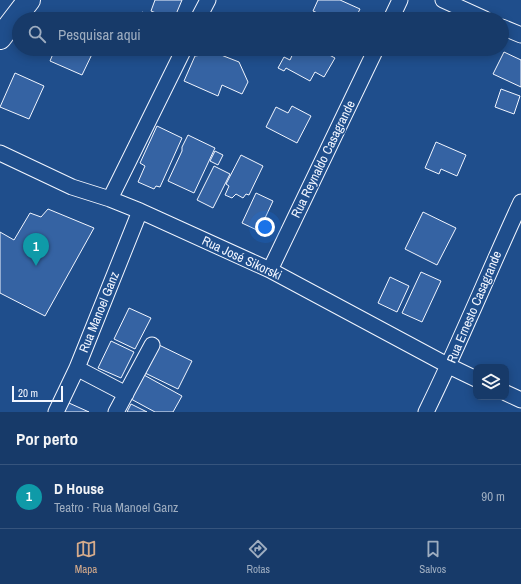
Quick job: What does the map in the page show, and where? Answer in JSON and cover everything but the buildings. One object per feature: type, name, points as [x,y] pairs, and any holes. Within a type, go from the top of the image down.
[{"type":"street","points":[[20,12],[29,0]]},
{"type":"street","points":[[202,12],[208,0]]},
{"type":"street","points":[[394,12],[400,0]]},
{"type":"street","points":[[443,0],[470,12]]},
{"type":"street","points":[[0,38],[12,22]]},
{"type":"street","points":[[509,30],[521,36]]},
{"type":"street","points":[[110,199],[181,56]]},
{"type":"street","name":"Rua Reynaldo Casagrande","points":[[270,270],[373,56]]},
{"type":"street","name":"Rua José Sikorski","points":[[0,153],[72,187],[140,210],[270,270],[473,378]]},
{"type":"street","name":"Rua Ernesto Casagrande","points":[[426,412],[449,366],[501,244],[521,202]]},
{"type":"street","name":"Rua Manoel Ganz","points":[[56,412],[77,368],[140,210]]},
{"type":"street","points":[[116,412],[152,344]]},
{"type":"street","points":[[77,368],[126,394]]},
{"type":"street","points":[[509,394],[521,400]]},
{"type":"place","name":"D House","points":[[36,266]]}]
